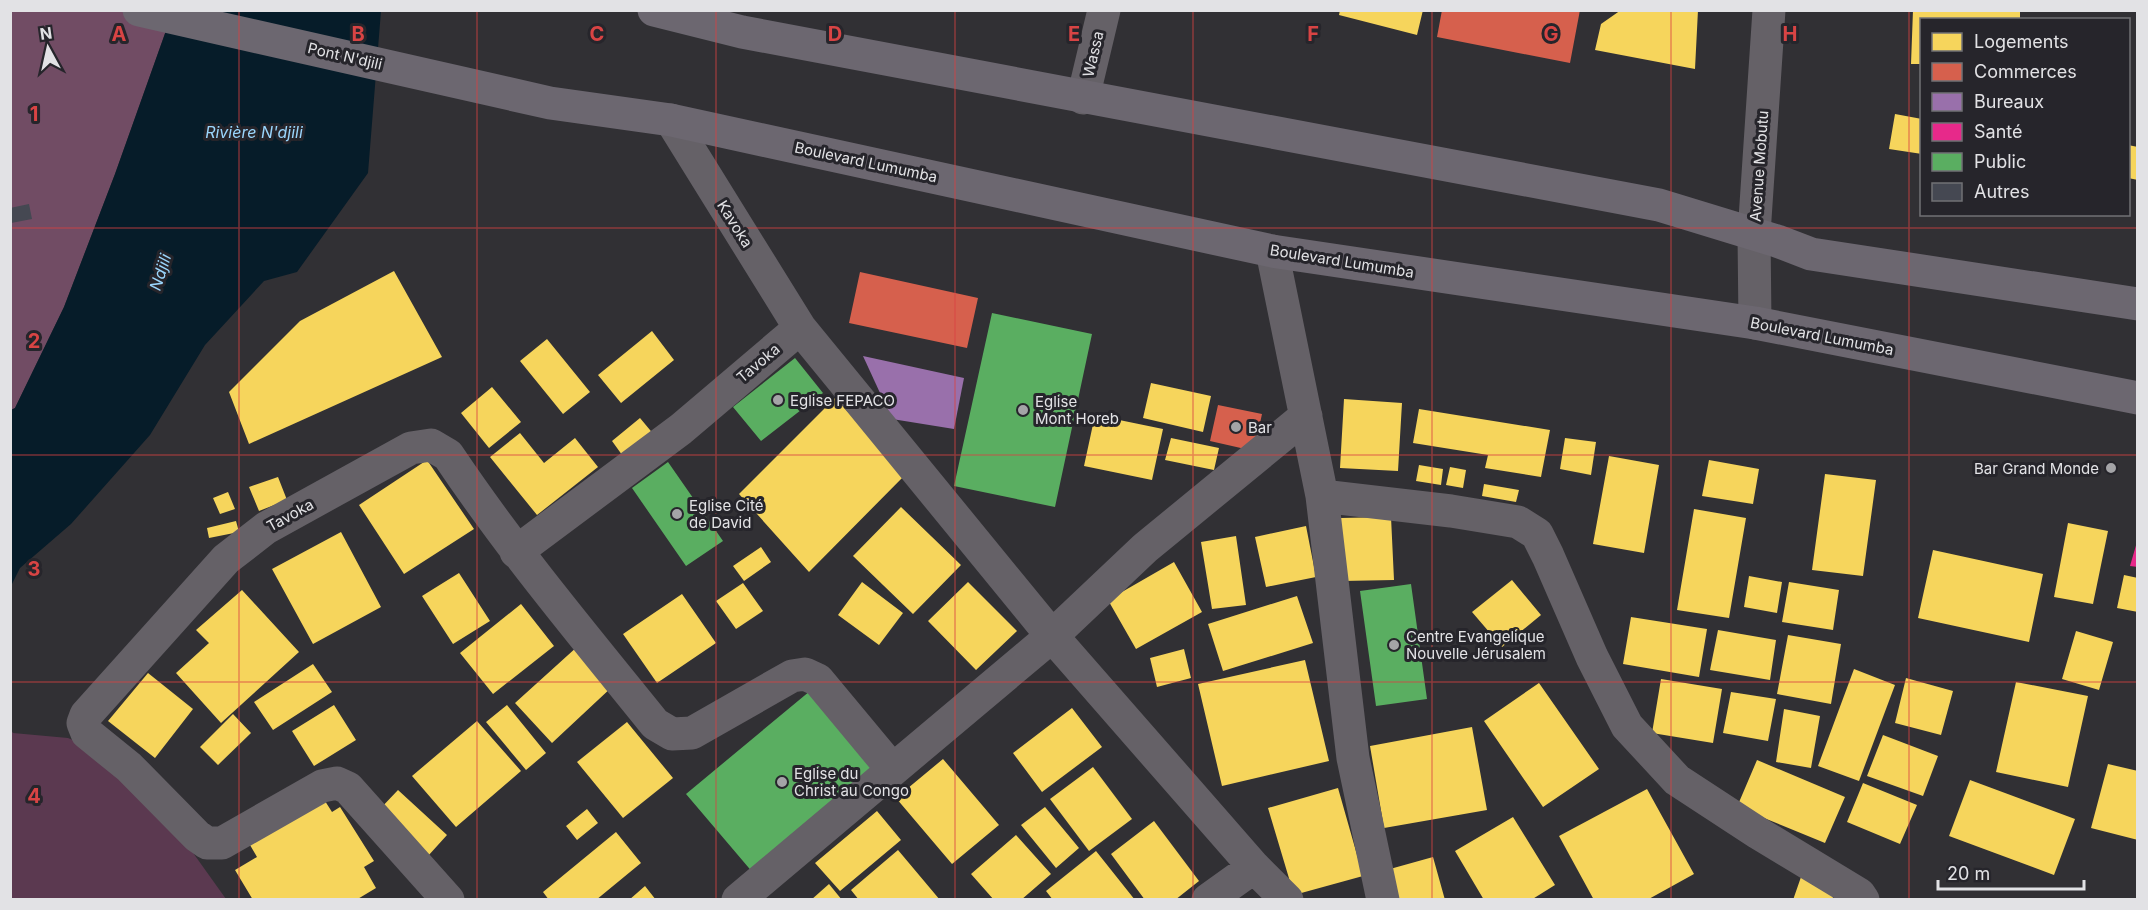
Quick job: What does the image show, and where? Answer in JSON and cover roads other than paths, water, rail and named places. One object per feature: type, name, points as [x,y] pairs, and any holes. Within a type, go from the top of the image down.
[{"type":"highway","name":"Pont N'djili","points":[[139,10],[550,103]]},
{"type":"highway","points":[[654,10],[754,34],[1083,98],[1659,205],[1811,254],[2138,304]]},
{"type":"highway","name":"Boulevard Lumumba","points":[[550,103],[671,120],[1272,251],[1755,322],[2138,398]]},
{"type":"street","name":"Wassa","points":[[1083,98],[1104,10]]},
{"type":"street","name":"Avenue Mobutu","points":[[1755,322],[1754,234],[1769,10]]},
{"type":"street","name":"Kavoka","points":[[671,120],[800,328],[1052,636],[1254,867],[1287,900]]},
{"type":"street","points":[[1272,251],[1322,496],[1353,758],[1383,900]]},
{"type":"street","name":"Tavoka","points":[[516,552],[681,429],[800,328]]},
{"type":"street","points":[[738,900],[1052,636],[1145,548],[1306,416]]},
{"type":"street","name":"Tavoka","points":[[448,900],[348,788],[338,783],[322,786],[222,843],[207,843],[197,836],[129,767],[87,733],[83,723],[86,715],[226,559],[266,528],[411,448],[431,445],[448,455],[516,552],[655,724],[672,734],[692,733],[792,676],[805,674],[818,680],[892,769]]},
{"type":"street","points":[[1322,496],[1440,509],[1518,522],[1537,534],[1592,657],[1627,726],[1677,780],[1758,833],[1859,894],[1863,900]]},
{"type":"street","points":[[1208,900],[1254,867]]},
{"type":"water","name":"Rivière N'djili","points":[[173,11],[381,11],[368,173],[297,272],[264,281],[205,345],[150,435],[71,524],[20,568],[11,586],[11,410],[15,408],[64,307],[115,174]]},
{"type":"place","name":"Eglise FEPACO","points":[[778,400]]},
{"type":"place","name":"Eglise Mont Horeb","points":[[1023,410]]},
{"type":"place","name":"Bar","points":[[1236,427]]},
{"type":"place","name":"Bar Grand Monde","points":[[2111,468]]},
{"type":"place","name":"Eglise Cité de David","points":[[677,514]]},
{"type":"place","name":"Centre Evangelique Nouvelle Jérusalem","points":[[1394,645]]},
{"type":"place","name":"Eglise du Christ au Congo","points":[[782,782]]},
{"type":"water label","name":"Ndjili","points":[[160,272]]}]
